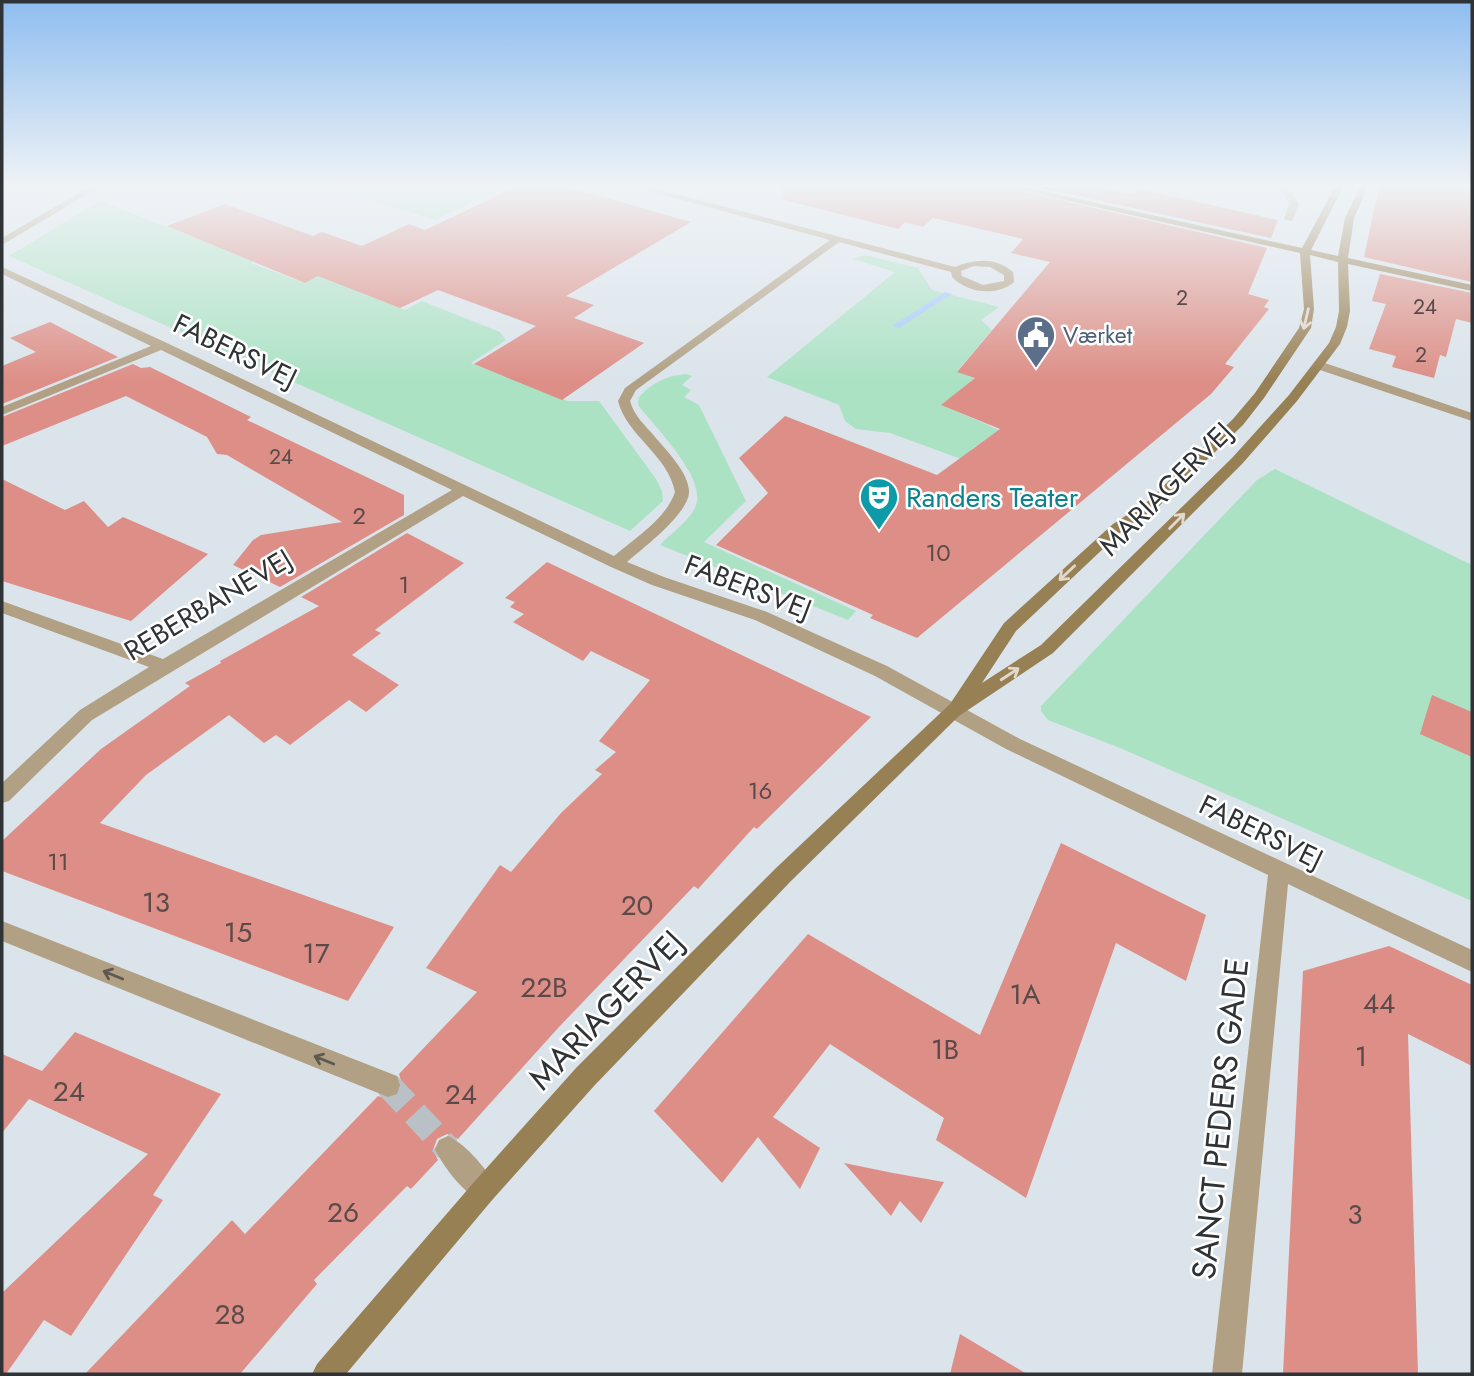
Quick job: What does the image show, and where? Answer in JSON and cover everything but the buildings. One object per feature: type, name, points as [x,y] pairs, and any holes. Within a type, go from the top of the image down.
[{"type":"street","points":[[616,563],[676,507],[682,493],[678,478],[627,412],[624,401],[631,388],[820,251]]},
{"type":"street","points":[[881,251],[956,270],[966,265],[982,263],[1005,270],[1011,278],[1005,285],[981,288],[960,280],[956,270]]},
{"type":"street","points":[[1301,251],[1472,288]]},
{"type":"street","name":"MARIAGERVEJ","points":[[327,1374],[585,1077],[764,895],[953,711],[1047,649],[1237,461],[1334,344],[1346,317],[1344,251]]},
{"type":"street","name":"MARIAGERVEJ","points":[[953,711],[1010,627],[1118,527],[1152,505],[1238,422],[1260,395],[1305,328],[1309,309],[1304,269],[1305,252]]},
{"type":"street","name":"FABERSVEJ","points":[[2,270],[616,563],[658,581],[761,616],[881,671],[1013,744],[1472,961]]},
{"type":"street","points":[[2,411],[163,345]]},
{"type":"street","points":[[1318,365],[1472,417]]},
{"type":"street","name":"REBERBANEVEJ","points":[[2,795],[86,715],[164,666],[444,503],[461,489]]},
{"type":"street","points":[[2,607],[164,666]]},
{"type":"street","name":"SANCT PEDERS GADE","points":[[1227,1374],[1279,870]]},
{"type":"street","points":[[2,931],[388,1085]]},
{"type":"street","points":[[448,1149],[484,1191]]},
{"type":"green space","points":[[17,251],[230,251],[255,261],[251,263],[304,283],[318,276],[405,310],[422,301],[500,332],[506,340],[471,363],[568,401],[599,401],[656,479],[663,501],[630,531],[9,256]]},
{"type":"green space","points":[[865,255],[918,268],[932,290],[999,307],[981,320],[992,330],[957,371],[975,378],[942,405],[999,430],[972,449],[964,460],[890,433],[856,429],[845,421],[839,405],[767,377],[895,272],[853,259]]},
{"type":"green space","points":[[686,374],[692,376],[682,385],[691,390],[684,397],[699,405],[746,501],[704,542],[856,611],[848,620],[660,545],[690,516],[696,505],[697,494],[677,452],[638,405],[639,397],[660,381]]},
{"type":"green space","points":[[1275,469],[1472,565],[1472,901],[1120,748],[1048,720],[1041,711],[1041,706],[1257,480]]},
{"type":"waterway","points":[[925,308],[948,294]]},
{"type":"waterway","points":[[896,326],[921,311]]},
{"type":"tunnel","points":[[388,1085],[448,1149]]},
{"type":"place","name":"Værket","points":[[1036,369]]},
{"type":"place","name":"Randers Teater","points":[[879,531]]}]
